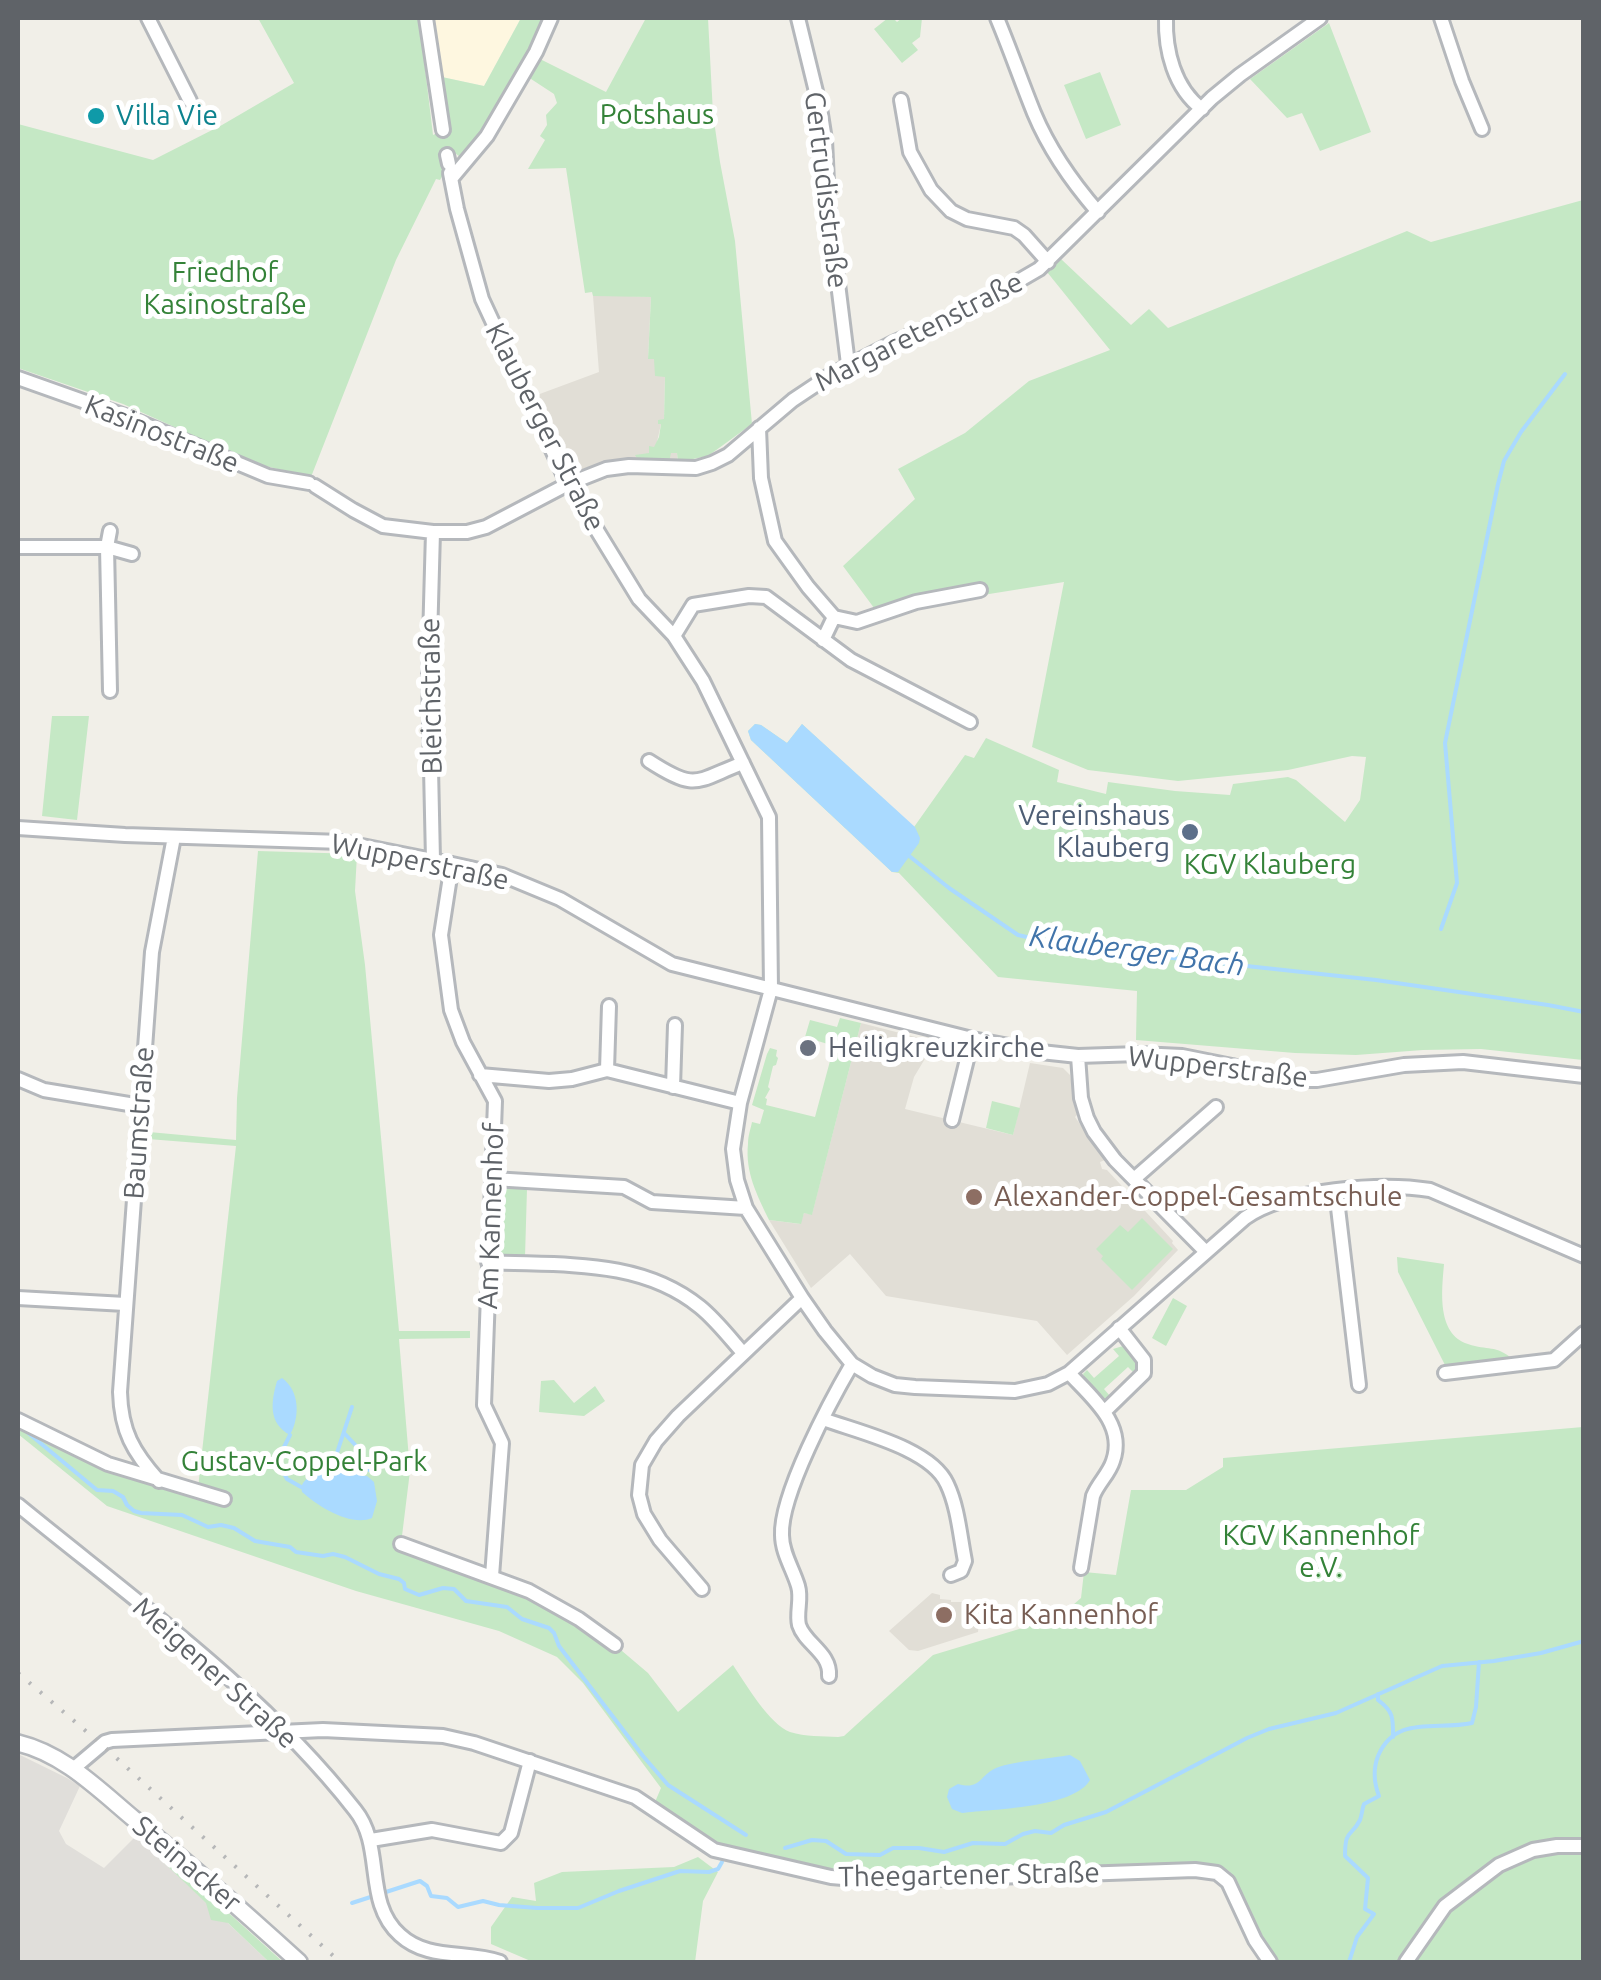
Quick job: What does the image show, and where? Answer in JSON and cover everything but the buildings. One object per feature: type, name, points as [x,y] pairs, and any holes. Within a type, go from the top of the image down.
[{"type":"street","points":[[148,18],[190,101]]},
{"type":"street","points":[[426,18],[443,130]]},
{"type":"street","name":"Klauberger Straße","points":[[551,18],[536,52],[487,136],[449,168],[457,209],[482,299],[568,484],[639,599],[674,636],[703,681],[769,817],[771,989],[740,1103],[734,1158],[746,1208],[802,1298],[852,1364]]},
{"type":"street","name":"Gertrudisstraße","points":[[798,18],[825,140],[828,202],[848,364]]},
{"type":"street","points":[[996,18],[1045,136],[1098,212]]},
{"type":"street","points":[[1166,18],[1175,73],[1193,102],[1202,108]]},
{"type":"street","name":"Margaretenstraße","points":[[568,484],[606,469],[696,468],[712,463],[728,455],[793,400],[848,364],[970,310],[1044,266],[1202,108],[1240,74],[1320,18]]},
{"type":"street","points":[[1441,18],[1482,128]]},
{"type":"street","points":[[902,100],[910,152],[931,190],[967,220],[1014,228],[1024,235],[1044,266]]},
{"type":"street","name":"Kasinostraße","points":[[18,378],[125,416],[268,476],[312,484],[383,526],[468,532],[486,527],[568,484]]},
{"type":"street","points":[[759,428],[761,478],[775,541],[834,617],[857,622],[916,602],[980,590]]},
{"type":"street","points":[[110,531],[110,691]]},
{"type":"street","name":"Bleichstraße","points":[[433,532],[433,860]]},
{"type":"street","points":[[18,547],[107,546],[132,554]]},
{"type":"street","points":[[674,636],[693,605],[758,595],[773,600],[851,660],[970,722]]},
{"type":"street","points":[[823,640],[834,617]]},
{"type":"street","points":[[649,760],[687,782],[710,778],[744,763]]},
{"type":"street","name":"Wupperstraße","points":[[18,828],[342,842],[452,864],[502,875],[560,899],[672,964],[972,1039],[1041,1052],[1182,1056],[1281,1080],[1317,1080],[1404,1065],[1462,1062],[1584,1076]]},
{"type":"street","name":"Baumstraße","points":[[130,1444],[120,1410],[124,1304],[152,952],[174,837]]},
{"type":"street","name":"Am Kannenhof","points":[[452,864],[441,935],[451,1010],[463,1042],[495,1100],[484,1406],[502,1443],[492,1576]]},
{"type":"street","points":[[607,1070],[610,1006]]},
{"type":"street","points":[[673,1088],[675,1024]]},
{"type":"street","points":[[952,1120],[972,1039]]},
{"type":"street","points":[[1078,1056],[1086,1118],[1103,1146],[1206,1251]]},
{"type":"street","points":[[480,1074],[572,1080],[607,1070],[740,1103]]},
{"type":"street","points":[[18,1080],[44,1090],[141,1106]]},
{"type":"street","points":[[1134,1179],[1216,1107]]},
{"type":"street","points":[[493,1179],[624,1187],[652,1202],[746,1208]]},
{"type":"street","points":[[829,1676],[830,1667],[798,1621],[799,1589],[781,1532],[788,1498],[822,1419],[852,1364],[890,1383],[936,1388],[1024,1390],[1056,1382],[1245,1218],[1279,1202],[1336,1191],[1403,1186],[1430,1190],[1584,1256]]},
{"type":"street","points":[[1336,1191],[1358,1385]]},
{"type":"street","points":[[488,1262],[604,1268],[642,1276],[698,1306],[743,1353]]},
{"type":"street","points":[[18,1298],[124,1304]]},
{"type":"street","points":[[702,1589],[649,1524],[640,1500],[640,1472],[660,1435],[802,1298]]},
{"type":"street","points":[[1104,1412],[1144,1373],[1144,1360],[1118,1328]]},
{"type":"street","points":[[1446,1373],[1554,1360],[1584,1333]]},
{"type":"street","points":[[1069,1373],[1104,1412],[1114,1430],[1115,1455],[1093,1496],[1082,1568]]},
{"type":"street","points":[[822,1419],[908,1450],[938,1470],[950,1492],[965,1561],[961,1571],[950,1575]]},
{"type":"street","points":[[18,1420],[108,1464],[224,1499]]},
{"type":"street","points":[[108,1464],[130,1444],[159,1481]]},
{"type":"street","name":"Meigener Straße","points":[[18,1505],[210,1662],[284,1731],[354,1809],[370,1840],[379,1904],[393,1928],[424,1950],[500,1962]]},
{"type":"street","points":[[401,1544],[552,1602],[615,1645]]},
{"type":"street","name":"Theegartener Straße","points":[[73,1768],[112,1740],[284,1731],[427,1734],[474,1743],[636,1797],[714,1850],[830,1878],[879,1881],[1213,1871],[1228,1882],[1255,1940],[1270,1962]]},
{"type":"street","name":"Steinacker","points":[[18,1743],[73,1768],[299,1962]]},
{"type":"street","points":[[370,1840],[432,1830],[501,1843],[511,1833],[530,1761]]},
{"type":"street","points":[[1406,1962],[1445,1906],[1499,1865],[1533,1850],[1584,1846]]},
{"type":"shaded area","points":[[431,18],[521,18],[484,86],[442,77]]},
{"type":"shaded area","points":[[593,296],[651,297],[648,358],[655,359],[665,376],[664,420],[657,442],[677,453],[678,462],[605,462],[573,472],[537,395],[599,372]]},
{"type":"shaded area","name":"Alexander-Coppel-Gesamtschule","points":[[861,1023],[935,1042],[914,1077],[905,1109],[1013,1135],[1030,1063],[1063,1068],[1070,1075],[1078,1114],[1075,1117],[1105,1160],[1100,1162],[1102,1169],[1173,1241],[1178,1250],[1134,1296],[1067,1355],[1037,1321],[886,1296],[850,1254],[811,1288],[769,1220],[800,1224],[804,1213],[812,1214]]},
{"type":"shaded area","name":"Kita Kannenhof","points":[[932,1593],[951,1602],[981,1602],[978,1632],[918,1651],[909,1650],[889,1631]]},
{"type":"shaded area","points":[[18,1754],[80,1786],[59,1831],[66,1844],[104,1868],[136,1836],[269,1962],[18,1962]]},
{"type":"green space","name":"Friedhof Kasinostraße","points":[[258,18],[419,18],[433,135],[449,127],[442,77],[484,86],[521,18],[545,18],[483,132],[460,157],[455,153],[440,180],[436,179],[396,260],[311,477],[257,464],[123,404],[18,368],[18,124],[153,160],[294,83]]},
{"type":"green space","name":"Potshaus","points":[[646,18],[708,18],[713,114],[735,241],[752,424],[708,456],[678,462],[677,453],[671,453],[669,462],[639,461],[635,455],[649,453],[649,446],[654,447],[661,424],[658,420],[664,419],[665,377],[655,376],[654,359],[648,359],[651,297],[585,293],[566,168],[528,169],[545,140],[540,136],[547,125],[546,115],[557,103],[554,94],[528,77],[540,59],[606,92]]},
{"type":"green space","points":[[888,18],[897,22],[902,18],[922,18],[920,37],[912,43],[918,50],[902,63],[874,29]]},
{"type":"green space","points":[[1329,23],[1371,132],[1320,151],[1302,113],[1287,118],[1250,79]]},
{"type":"green space","points":[[1100,72],[1121,125],[1086,139],[1064,85]]},
{"type":"green space","name":"KGV Klauberg","points":[[1583,200],[1583,1060],[1481,1049],[1356,1055],[1136,1040],[1137,991],[998,977],[899,873],[892,872],[751,740],[748,731],[755,724],[787,743],[802,724],[914,827],[965,755],[974,758],[986,738],[1059,770],[1057,782],[1106,794],[1108,782],[1230,795],[1233,784],[1288,777],[1345,822],[1360,800],[1366,757],[1352,756],[1288,770],[1178,781],[1088,770],[1032,747],[1064,582],[877,612],[843,566],[915,499],[898,469],[965,433],[1029,381],[1110,350],[1047,272],[1061,259],[1131,325],[1149,309],[1168,328],[1407,231],[1431,242]]},
{"type":"green space","points":[[52,716],[89,716],[77,820],[42,816]]},
{"type":"green space","points":[[258,851],[357,854],[355,891],[399,1331],[470,1331],[470,1338],[399,1339],[410,1471],[401,1544],[492,1576],[615,1645],[648,1673],[678,1712],[733,1665],[758,1703],[782,1728],[802,1735],[838,1737],[844,1736],[933,1655],[1059,1617],[1081,1598],[1084,1572],[1116,1575],[1131,1490],[1186,1490],[1223,1467],[1223,1458],[1583,1427],[1583,1843],[1528,1848],[1480,1882],[1526,1856],[1583,1850],[1583,1962],[1278,1962],[1257,1930],[1229,1871],[1214,1868],[896,1876],[834,1872],[722,1848],[698,1836],[655,1802],[661,1788],[583,1683],[557,1657],[499,1631],[356,1591],[107,1506],[18,1434],[18,1420],[108,1464],[198,1488],[236,1146],[148,1139],[149,1132],[236,1140]]},
{"type":"green space","points":[[840,1018],[861,1023],[812,1215],[804,1213],[801,1224],[769,1220],[748,1164],[752,1122],[760,1124],[764,1110],[752,1105],[767,1054],[770,1048],[777,1050],[778,1058],[766,1105],[815,1117],[834,1046],[805,1037],[810,1020],[837,1027]]},
{"type":"green space","points":[[992,1101],[1020,1108],[1013,1135],[986,1128]]},
{"type":"green space","points":[[500,1187],[527,1189],[525,1257],[495,1256]]},
{"type":"green space","points":[[1142,1218],[1173,1249],[1132,1290],[1096,1249],[1120,1225],[1128,1232]]},
{"type":"green space","points":[[1397,1257],[1444,1264],[1443,1310],[1450,1331],[1468,1344],[1496,1350],[1514,1360],[1452,1368],[1445,1365],[1398,1272]]},
{"type":"green space","points":[[1173,1298],[1187,1306],[1166,1346],[1152,1338]]},
{"type":"green space","points":[[1123,1346],[1138,1363],[1135,1374],[1128,1367],[1104,1389],[1110,1396],[1106,1400],[1092,1390],[1083,1374],[1087,1370],[1094,1378],[1119,1356],[1113,1349]]},
{"type":"green space","points":[[554,1380],[574,1403],[595,1386],[605,1401],[584,1416],[539,1412],[541,1381]]},
{"type":"green space","points":[[139,1832],[283,1962],[269,1962],[228,1923],[211,1920],[206,1903],[136,1836]]},
{"type":"green space","points":[[698,1857],[718,1872],[703,1901],[695,1962],[533,1962],[491,1944],[491,1927],[512,1897],[536,1901],[534,1883],[562,1872],[674,1867]]},
{"type":"water","points":[[755,724],[787,743],[802,724],[915,827],[919,843],[898,872],[892,872],[751,740],[748,731]]},
{"type":"water","points":[[282,1378],[292,1390],[296,1405],[290,1435],[278,1424],[273,1411],[277,1381]]},
{"type":"water","points":[[333,1470],[367,1476],[374,1482],[377,1501],[372,1518],[345,1518],[302,1492],[301,1487],[310,1476]]},
{"type":"water","points":[[1070,1755],[1080,1761],[1090,1780],[1081,1789],[1051,1802],[962,1813],[952,1809],[947,1797],[949,1789],[958,1784],[975,1784],[1000,1767]]},
{"type":"waterway","points":[[1441,929],[1457,883],[1445,743],[1498,484],[1504,461],[1521,432],[1565,374]]},
{"type":"waterway","name":"Klauberger Bach","points":[[908,855],[1018,935],[1071,947],[1376,980],[1584,1012]]},
{"type":"waterway","points":[[335,1459],[352,1407]]},
{"type":"waterway","points":[[21,1427],[97,1490],[113,1491],[134,1511],[182,1515],[208,1527],[234,1528],[255,1541],[290,1547],[296,1552],[345,1557],[399,1579],[405,1589],[419,1595],[454,1589],[466,1601],[507,1607],[522,1619],[549,1628],[668,1785],[746,1835]]},
{"type":"waterway","points":[[344,1433],[360,1450],[369,1470]]},
{"type":"waterway","points":[[280,1464],[279,1457],[290,1435]]},
{"type":"waterway","points":[[280,1466],[287,1479],[301,1487]]},
{"type":"waterway","points":[[785,1848],[812,1840],[826,1841],[846,1854],[880,1855],[893,1848],[944,1852],[973,1843],[1005,1844],[1035,1831],[1051,1833],[1106,1812],[1247,1738],[1336,1713],[1442,1666],[1541,1653],[1584,1641]]},
{"type":"waterway","points":[[1349,1962],[1357,1937],[1374,1914],[1365,1909],[1368,1878],[1345,1856],[1346,1841],[1360,1820],[1364,1804],[1379,1796],[1375,1776],[1378,1756],[1395,1734],[1406,1729],[1472,1723],[1479,1662]]},
{"type":"waterway","points":[[1378,1694],[1378,1700],[1392,1716],[1393,1737]]},
{"type":"waterway","points":[[352,1903],[420,1881],[431,1896],[447,1898],[458,1907],[483,1901],[537,1908],[578,1908],[680,1871],[709,1872],[718,1869],[722,1862]]},
{"type":"railway","points":[[18,1673],[340,1962]]},
{"type":"place","name":"Villa Vie","points":[[96,116]]},
{"type":"place","name":"Vereinshaus Klauberg","points":[[1190,832]]},
{"type":"place","name":"Heiligkreuzkirche","points":[[808,1048]]},
{"type":"place","name":"Alexander-Coppel-Gesamtschule","points":[[974,1197]]},
{"type":"place","name":"Kita Kannenhof","points":[[944,1615]]},
{"type":"park label","name":"Gustav-Coppel-Park","points":[[304,1462]]},
{"type":"park label","name":"KGV Kannenhof e.V.","points":[[1321,1552]]}]
